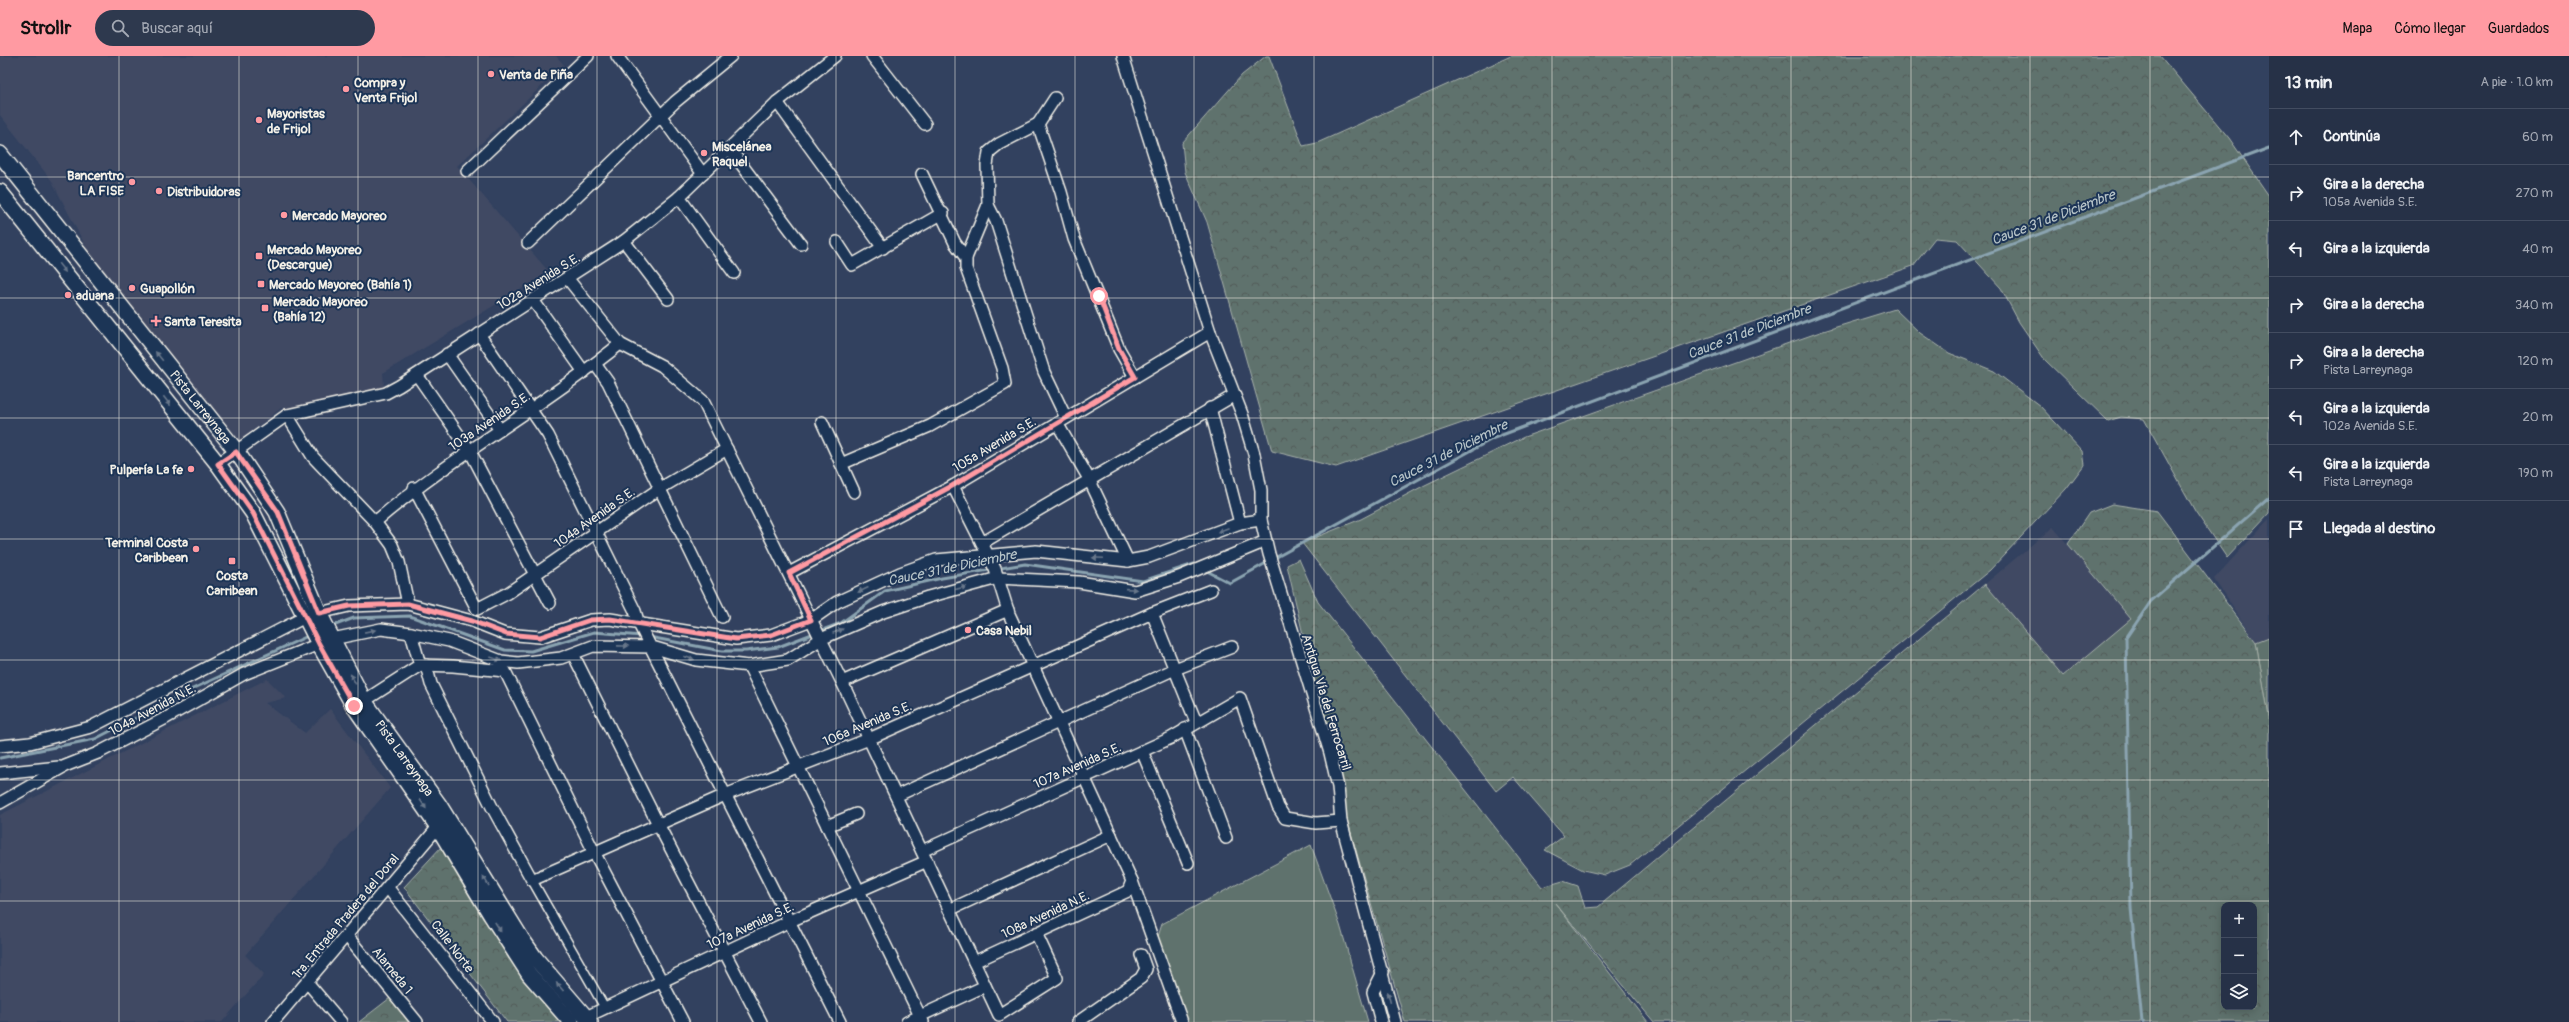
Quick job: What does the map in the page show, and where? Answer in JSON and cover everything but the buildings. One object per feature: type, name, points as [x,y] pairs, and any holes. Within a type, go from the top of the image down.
[{"type":"main road","name":"Pista Larreynaga","points":[[0,154],[236,452],[278,512],[313,617]]},
{"type":"main road","name":"Pista Larreynaga","points":[[0,192],[218,464],[253,513],[313,617],[325,640],[354,706],[438,827],[505,938],[529,974],[571,1022]]},
{"type":"main road","name":"Pista Larreynaga","points":[[325,640],[364,701],[439,805],[521,938],[588,1019]]},
{"type":"street","points":[[467,171],[588,56]]},
{"type":"street","points":[[616,56],[660,118],[703,174]]},
{"type":"street","points":[[528,243],[675,102],[731,56]]},
{"type":"street","name":"102a Avenida S.E.","points":[[218,464],[287,415],[386,393],[568,279],[624,241],[679,196],[778,102],[834,56]]},
{"type":"street","points":[[872,56],[925,124]]},
{"type":"street","name":"Antigua Vía del Ferrocarril","points":[[1123,56],[1210,332],[1233,396],[1242,414],[1254,454],[1261,490],[1261,522],[1308,686],[1330,753],[1338,787],[1342,821],[1395,1022]]},
{"type":"street","points":[[841,464],[930,426],[1005,384],[1002,368],[966,268],[966,258],[988,205],[987,165],[989,152],[999,144],[1038,124],[1055,98]]},
{"type":"street","points":[[778,102],[883,248]]},
{"type":"street","points":[[1038,124],[1061,192],[1074,239],[1119,349],[1135,377]]},
{"type":"street","points":[[730,149],[801,244]]},
{"type":"street","points":[[922,174],[943,213],[955,242],[966,258]]},
{"type":"street","points":[[679,196],[734,273]]},
{"type":"street","points":[[988,205],[996,221],[1044,372],[1062,420],[1128,561]]},
{"type":"street","points":[[837,242],[852,265],[943,213]]},
{"type":"street","points":[[624,241],[668,299]]},
{"type":"street","points":[[568,279],[620,344],[662,366],[703,401],[842,682],[998,1016],[1057,978],[1036,933]]},
{"type":"street","points":[[533,300],[584,372]]},
{"type":"street","name":"105a Avenida S.E.","points":[[789,573],[952,486],[1210,332]]},
{"type":"street","points":[[479,334],[548,435],[788,922],[840,1022]]},
{"type":"street","name":"103a Avenida S.E.","points":[[375,522],[414,488],[531,410],[620,344]]},
{"type":"street","points":[[448,354],[500,430]]},
{"type":"street","points":[[595,364],[608,382],[658,489],[722,616]]},
{"type":"street","points":[[416,375],[470,451],[550,603]]},
{"type":"street","points":[[982,543],[1210,408],[1233,396]]},
{"type":"street","points":[[1210,408],[1240,523]]},
{"type":"street","points":[[287,415],[313,457],[375,522],[392,545],[399,562],[408,604]]},
{"type":"street","points":[[822,422],[854,492]]},
{"type":"street","name":"104a Avenida S.E.","points":[[414,488],[477,609],[508,593],[658,489],[727,449]]},
{"type":"street","points":[[952,486],[988,554],[998,578],[1008,610],[1032,666],[1111,835],[1182,1022]]},
{"type":"street","points":[[646,635],[736,639],[771,635],[812,622],[837,602],[900,572],[936,560],[988,554],[1036,551],[1128,561],[1149,556],[1240,523],[1261,522]]},
{"type":"street","points":[[0,746],[30,743],[91,727],[313,617],[349,606],[408,604],[472,621],[506,634],[540,637],[590,620],[610,619],[696,660],[749,666],[788,660],[820,637],[883,612],[928,597],[998,578],[1079,582],[1135,591],[1201,568],[1265,538]]},
{"type":"street","name":"106a Avenida S.E.","points":[[532,880],[725,795],[869,739],[1152,613],[1211,590]]},
{"type":"street","points":[[842,682],[1008,610]]},
{"type":"street","points":[[1152,613],[1196,722]]},
{"type":"street","name":"104a Avenida N.E.","points":[[0,803],[65,766],[98,753],[166,718],[244,674],[325,640],[381,629],[411,633],[449,641],[501,661],[518,662],[561,658],[593,646],[646,635]]},
{"type":"street","points":[[411,633],[431,684],[492,807],[605,1008]]},
{"type":"street","points":[[896,796],[1175,669],[1232,646]]},
{"type":"street","points":[[573,654],[658,824],[762,1022]]},
{"type":"street","points":[[364,701],[423,665],[505,671],[518,662]]},
{"type":"street","points":[[749,666],[921,1019]]},
{"type":"street","points":[[505,671],[594,852],[683,1022]]},
{"type":"street","name":"107a Avenida S.E.","points":[[922,851],[1142,751],[1240,698],[1278,807],[1286,818],[1316,823],[1342,821]]},
{"type":"street","points":[[1185,729],[1226,838]]},
{"type":"street","points":[[1142,751],[1188,863]]},
{"type":"street","points":[[0,773],[65,766]]},
{"type":"street","points":[[827,826],[856,814]]},
{"type":"street","name":"1ra. Entrada Pradera del Doral","points":[[273,1022],[388,888],[438,827]]},
{"type":"street","points":[[949,910],[1111,835]]},
{"type":"street","name":"107a Avenida S.E.","points":[[588,1019],[605,1008],[662,983],[788,922],[859,892],[926,861]]},
{"type":"street","name":"108a Avenida N.E.","points":[[974,962],[1130,886]]},
{"type":"street","name":"Calle Norte","points":[[388,888],[493,1022]]},
{"type":"street","name":"Alameda 1","points":[[347,936],[417,1022]]},
{"type":"street","points":[[1078,1022],[1142,978],[1146,969],[1141,955]]},
{"type":"street","points":[[1381,1022],[1373,992],[1383,972]]},
{"type":"street","points":[[307,982],[341,1022]]},
{"type":"street","points":[[907,1022],[921,1019],[985,986]]},
{"type":"shaded area","name":"Mercado Mayoreo","points":[[0,56],[556,56],[564,65],[457,166],[549,272],[383,373],[384,388],[320,406],[281,408],[239,441],[144,325],[87,249],[52,181],[0,115]]},
{"type":"shaded area","points":[[2269,519],[2269,717],[2256,642],[2214,579]]},
{"type":"shaded area","points":[[2053,527],[2131,619],[2063,676],[1985,584]]},
{"type":"shaded area","points":[[267,679],[286,698],[265,703],[305,733],[330,709],[390,788],[245,955],[264,974],[222,1022],[0,1022],[0,815]]},
{"type":"green space","points":[[1266,56],[1269,56],[1303,146],[1317,143],[1511,56],[2160,56],[2229,138],[2269,196],[2269,513],[2227,558],[2195,511],[2144,419],[2121,417],[2108,421],[2045,360],[2019,322],[2001,288],[1957,240],[1935,238],[1913,266],[1336,467],[1272,451],[1207,222],[1185,172],[1182,143],[1242,75]]},
{"type":"green space","points":[[1895,309],[1920,333],[1949,353],[1994,371],[2040,406],[2082,451],[2084,465],[2066,489],[1990,570],[1630,865],[1605,875],[1583,870],[1545,850],[1564,836],[1513,777],[1496,791],[1302,543],[1361,519],[1425,485],[1524,437],[1820,332]]},
{"type":"green space","points":[[2112,504],[2157,511],[2256,642],[2269,717],[2269,1022],[1654,1022],[1555,903],[1648,1022],[1405,1022],[1338,787],[1287,565],[1299,559],[1318,602],[1542,887],[1563,881],[1578,886],[1585,908],[1598,907],[1985,584],[2063,676],[2131,619],[2068,544],[2089,513]]},
{"type":"green space","points":[[2269,637],[2269,717],[2256,642]]},
{"type":"green space","points":[[1311,845],[1340,925],[1368,1022],[1179,1022],[1155,946],[1162,924]]},
{"type":"green space","points":[[442,846],[562,1022],[507,1022],[404,887]]},
{"type":"green space","points":[[390,998],[409,1022],[359,1022]]},
{"type":"waterway","name":"Cauce 31 de Diciembre","points":[[1273,559],[1494,438],[2269,148]]},
{"type":"waterway","points":[[2142,1022],[2131,908],[2126,638],[2151,601],[2269,498]]},
{"type":"waterway","name":"Cauce 31 de Diciembre","points":[[1205,570],[1230,583],[1268,562]]},
{"type":"waterway","name":"Cauce 31 de Diciembre","points":[[649,637],[722,651],[746,651],[778,647],[841,623],[885,591],[942,578],[1025,564],[1143,581],[1194,564],[1198,567]]},
{"type":"waterway","points":[[330,627],[354,618],[410,616],[505,650],[531,651],[594,632],[642,636]]},
{"type":"waterway","points":[[0,758],[95,739],[188,691],[310,635]]},
{"type":"place","name":"Venta de Piña","points":[[491,74]]},
{"type":"place","name":"Compra y Venta Frijol","points":[[346,89]]},
{"type":"place","name":"Mayoristas de Frijol","points":[[259,120]]},
{"type":"place","name":"Miscelánea Raquel","points":[[704,153]]},
{"type":"place","name":"Bancentro LA FISE","points":[[132,182]]},
{"type":"place","name":"Distribuidoras","points":[[159,191]]},
{"type":"place","name":"Mercado Mayoreo","points":[[284,215]]},
{"type":"place","name":"Mercado Mayoreo (Descargue)","points":[[259,256]]},
{"type":"place","name":"Mercado Mayoreo (Bahía 1)","points":[[261,284]]},
{"type":"place","name":"Guapollón","points":[[132,288]]},
{"type":"place","name":"aduana","points":[[68,295]]},
{"type":"place","name":"Mercado Mayoreo (Bahía 12)","points":[[265,308]]},
{"type":"place","name":"Santa Teresita","points":[[156,321]]},
{"type":"place","name":"Pulpería La fe","points":[[191,469]]},
{"type":"place","name":"Terminal Costa Caribbean","points":[[196,549]]},
{"type":"place","name":"Costa Carribean","points":[[232,561]]},
{"type":"place","name":"Casa Nebil","points":[[968,630]]},
{"type":"route","points":[[354,706],[319,644],[253,513],[218,464],[236,452],[278,512],[319,613],[349,606],[408,604],[428,608],[472,621],[506,634],[540,637],[590,620],[610,619],[736,639],[771,635],[796,627],[811,620],[789,573],[952,486],[1135,377],[1119,349],[1099,296]]}]
